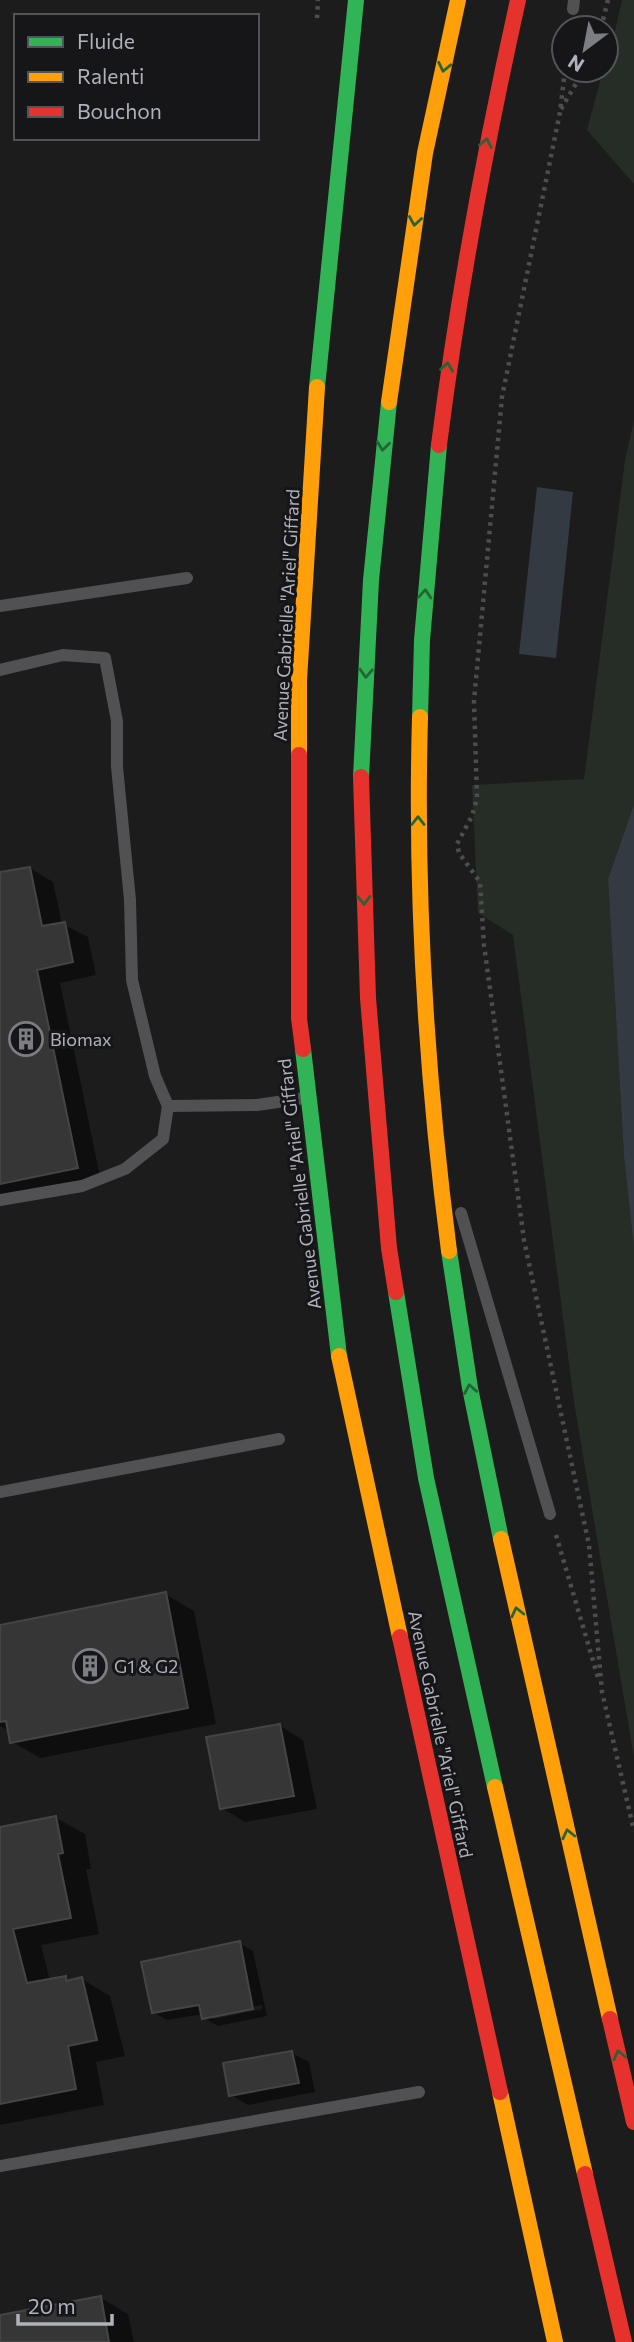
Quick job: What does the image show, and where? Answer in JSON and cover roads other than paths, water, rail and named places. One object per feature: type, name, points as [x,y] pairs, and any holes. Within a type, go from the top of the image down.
[{"type":"main road","name":"Avenue Gabrielle \"Ariel\" Giffard","points":[[356,0],[319,359],[299,680],[299,1018],[340,1366],[555,2342]]},
{"type":"main road","points":[[458,0],[425,153],[381,461],[371,580],[360,790],[368,998],[389,1248],[426,1478],[498,1802],[624,2342]]},
{"type":"main road","points":[[518,0],[498,81],[452,328],[429,542],[419,701],[418,842],[423,1000],[432,1117],[452,1283],[481,1450],[634,2122]]},
{"type":"lane","points":[[0,606],[187,578]]},
{"type":"lane","points":[[0,670],[63,655],[105,658],[117,721],[117,767],[130,900],[132,980],[155,1076],[168,1106],[163,1139],[125,1170],[82,1186],[0,1200]]},
{"type":"lane","points":[[168,1106],[257,1105],[309,1098]]},
{"type":"lane","points":[[432,1117],[550,1514]]},
{"type":"lane","points":[[0,1492],[279,1439]]},
{"type":"lane","points":[[0,2166],[419,2092]]},
{"type":"place","name":"Biomax","points":[[26,1039]]},
{"type":"place","name":"G1 & G2","points":[[90,1666]]}]
